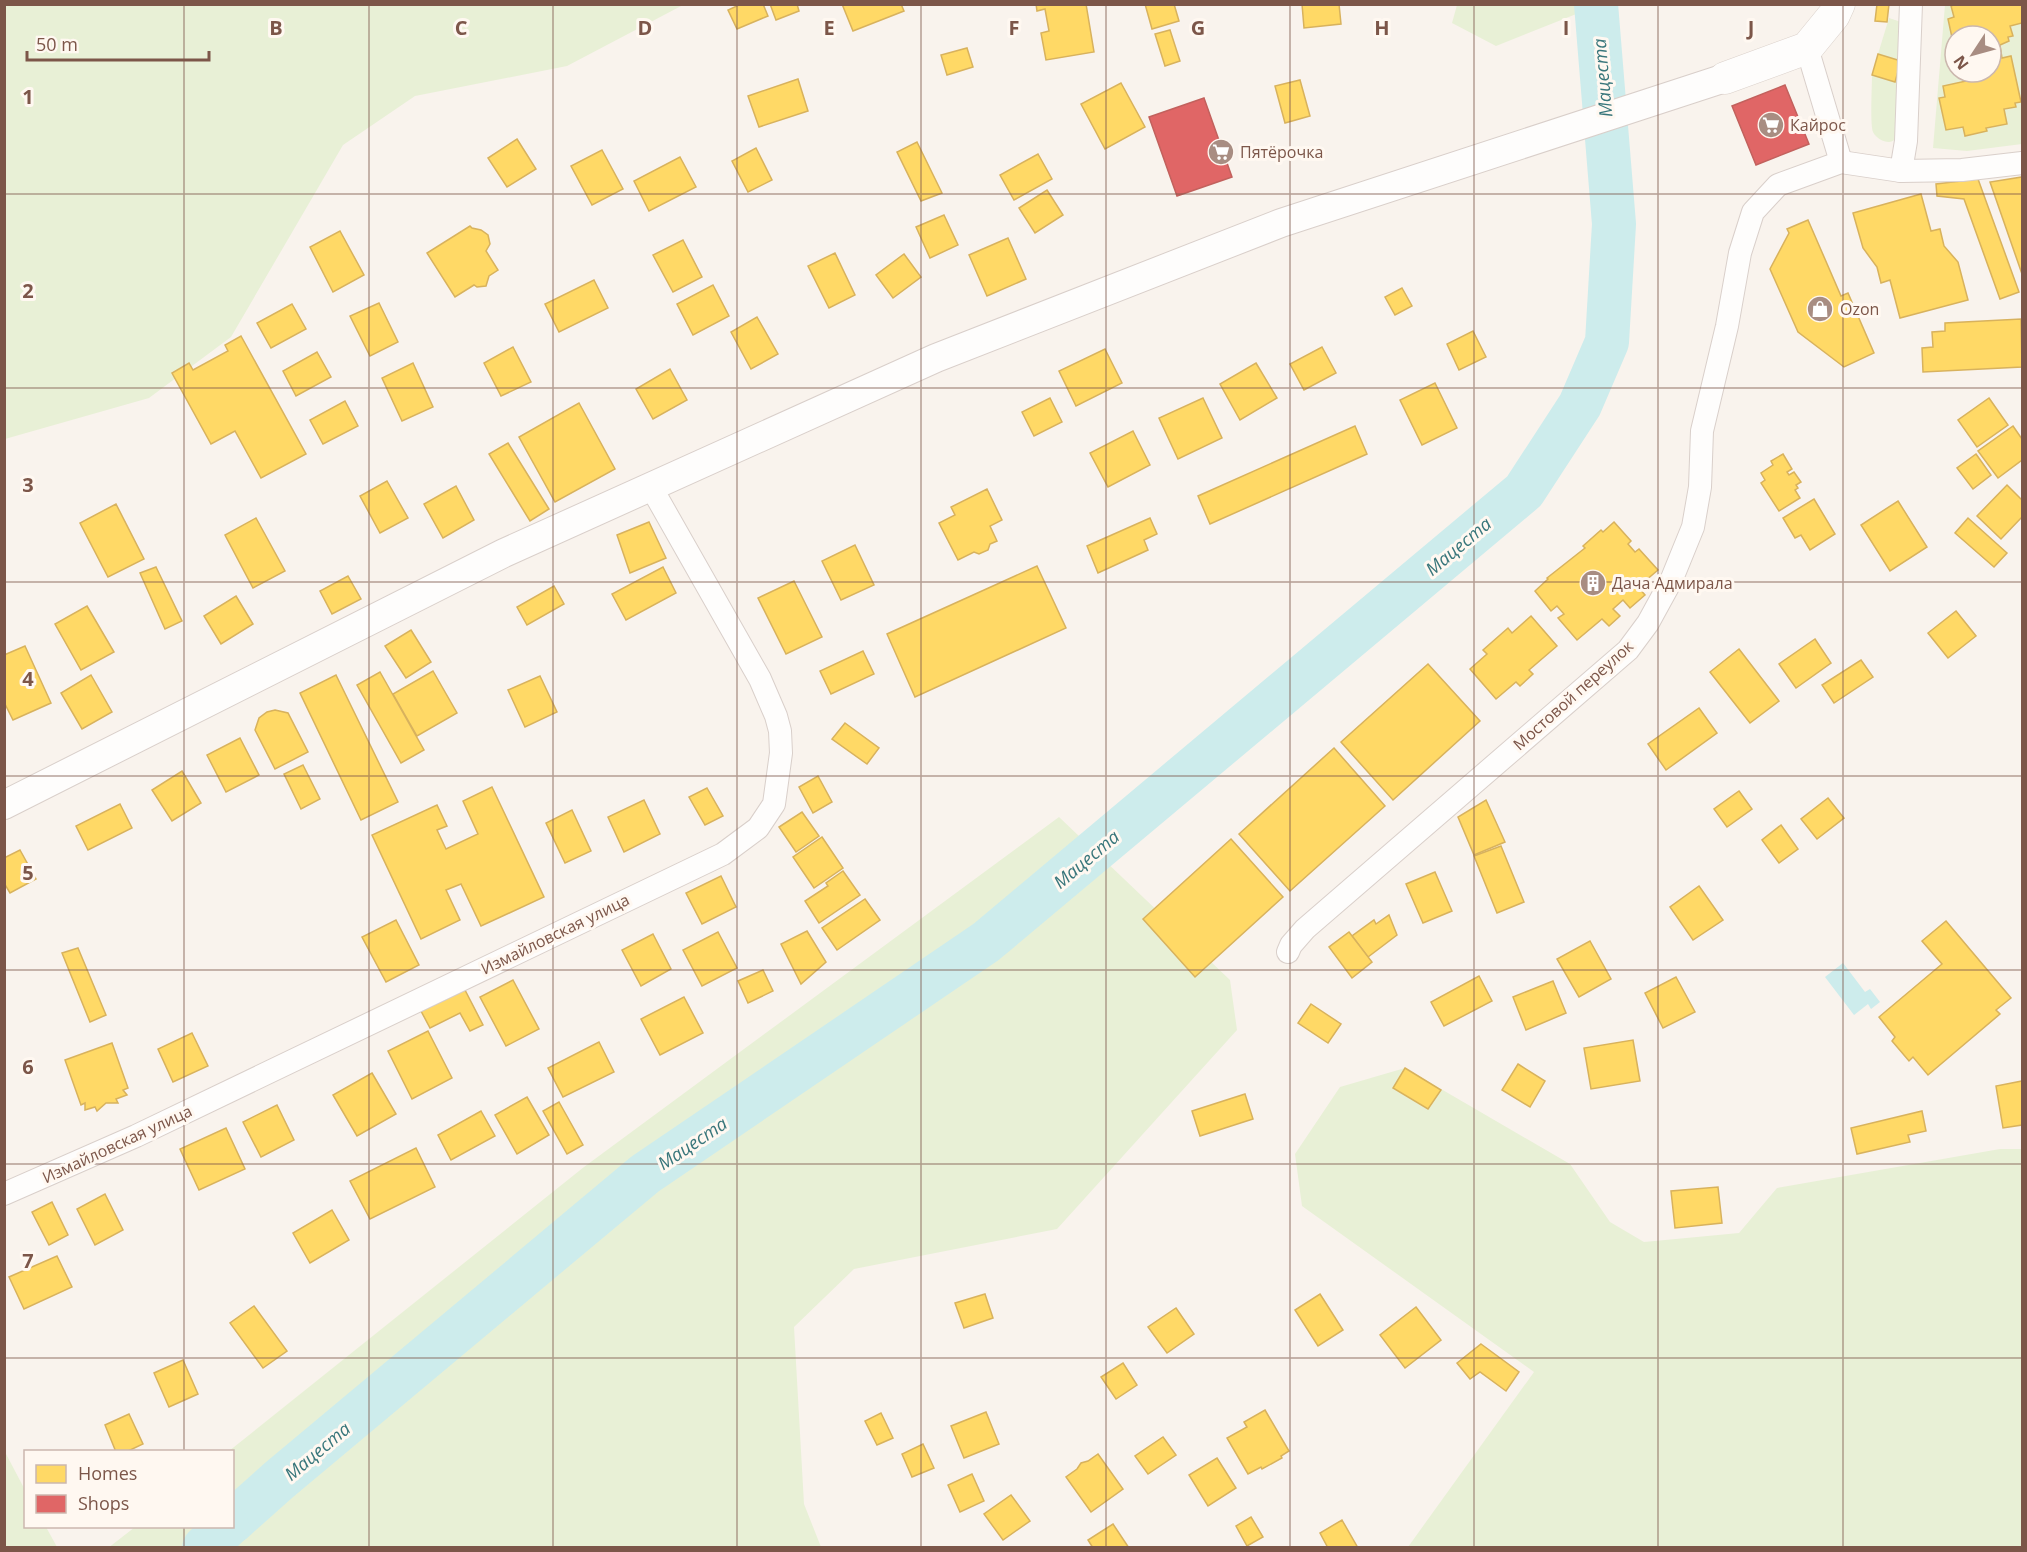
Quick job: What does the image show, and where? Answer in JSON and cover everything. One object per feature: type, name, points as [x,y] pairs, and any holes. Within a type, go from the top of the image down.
[{"type":"main road","points":[[1725,78],[1807,48],[1834,15],[1839,4]]},
{"type":"street","points":[[1902,171],[1906,141],[1911,4]]},
{"type":"street","points":[[1807,48],[1841,162]]},
{"type":"street","points":[[4,805],[493,558],[925,363],[1281,223],[1725,78]]},
{"type":"street","name":"Мостовой переулок","points":[[1288,952],[1305,929],[1628,650],[1648,623],[1671,581],[1693,527],[1700,487],[1702,431],[1727,326],[1740,253],[1753,212],[1778,185],[1841,162],[1902,171],[1962,170],[2022,163]]},
{"type":"street","name":"Измайловская улица","points":[[4,1194],[136,1136],[723,854],[758,828],[774,804],[781,753],[776,716],[760,679],[651,487]]},
{"type":"green space","points":[[1457,4],[1599,5],[1496,46],[1452,23]]},
{"type":"green space","points":[[4,5],[683,5],[567,66],[415,96],[343,145],[231,337],[149,398],[5,439]]},
{"type":"green space","points":[[1945,5],[2022,5],[2022,144],[1967,151],[1933,148],[1943,29],[1943,84],[2003,84],[2003,24],[1943,24]]},
{"type":"green space","points":[[1889,18],[1901,22],[1902,129],[1895,139],[1889,142],[1874,134],[1871,113],[1872,75],[1895,82],[1901,61],[1878,54]]},
{"type":"green space","points":[[1059,817],[1230,980],[1237,1030],[1057,1229],[854,1269],[794,1327],[804,1504],[821,1547],[108,1548],[134,1528],[234,1528],[234,1450],[230,1450],[584,1167]]},
{"type":"green space","points":[[1405,1068],[1570,1164],[1610,1222],[1644,1242],[1739,1233],[1777,1188],[2000,1149],[2022,1149],[2022,1547],[1408,1547],[1534,1372],[1302,1206],[1295,1154],[1340,1087]]},
{"type":"green space","points":[[5,1452],[24,1488],[24,1528],[47,1528],[57,1547],[5,1547]]},
{"type":"water","points":[[1843,963],[1865,992],[1870,989],[1880,1002],[1871,1009],[1868,1004],[1854,1015],[1825,977]]},
{"type":"building: Homes","points":[[741,4],[763,4],[768,16],[737,29],[728,10]]},
{"type":"building: Homes","points":[[770,4],[797,4],[799,11],[776,20]]},
{"type":"building: Homes","points":[[842,4],[901,4],[904,11],[853,31]]},
{"type":"building: Homes","points":[[1036,4],[1086,4],[1094,52],[1046,60],[1041,33],[1049,31],[1045,9],[1037,11]]},
{"type":"building: Homes","points":[[1145,4],[1174,4],[1179,21],[1152,29]]},
{"type":"building: Homes","points":[[1302,4],[1339,4],[1341,24],[1304,28]]},
{"type":"building: Homes","points":[[1877,4],[1889,4],[1887,22],[1875,21]]},
{"type":"building: Homes","points":[[1956,4],[2022,4],[2022,23],[2010,26],[2013,36],[2008,37],[2009,41],[2003,44],[2003,24],[1949,24],[1948,19],[1954,17],[1951,6]]},
{"type":"building: Homes","points":[[1170,30],[1180,61],[1165,66],[1155,34]]},
{"type":"building: Homes","points":[[967,48],[973,67],[947,75],[941,55]]},
{"type":"building: Homes","points":[[1878,54],[1901,61],[1895,82],[1872,75]]},
{"type":"building: Homes","points":[[2011,56],[2021,102],[2015,103],[2016,107],[2004,109],[2007,124],[1986,128],[1987,131],[1965,136],[1963,127],[1946,130],[1939,98],[1945,97],[1943,86],[2003,84],[2003,58]]},
{"type":"building: Homes","points":[[798,79],[808,111],[759,127],[748,96]]},
{"type":"building: Homes","points":[[1300,80],[1310,116],[1285,123],[1275,86]]},
{"type":"building: Homes","points":[[1121,83],[1145,127],[1105,149],[1081,104]]},
{"type":"building: Homes","points":[[517,139],[536,169],[507,187],[488,158]]},
{"type":"building: Homes","points":[[917,142],[942,193],[921,201],[897,152]]},
{"type":"building: Homes","points":[[756,148],[772,180],[748,192],[732,161]]},
{"type":"building: Homes","points":[[602,150],[623,189],[592,205],[571,166]]},
{"type":"building: Homes","points":[[1038,154],[1052,179],[1014,200],[1000,175]]},
{"type":"building: Homes","points":[[680,157],[696,187],[649,211],[634,181]]},
{"type":"building: Homes","points":[[2022,177],[2022,274],[1990,182]]},
{"type":"building: Homes","points":[[1978,179],[2019,292],[2000,299],[1964,199],[1937,196],[1936,184]]},
{"type":"building: Homes","points":[[1047,190],[1063,215],[1035,233],[1019,208]]},
{"type":"building: Homes","points":[[1921,194],[1931,231],[1940,229],[1944,246],[1958,262],[1968,300],[1900,318],[1890,280],[1881,283],[1877,267],[1863,248],[1853,213]]},
{"type":"building: Homes","points":[[944,215],[958,245],[930,258],[916,227]]},
{"type":"building: Homes","points":[[1808,220],[1841,296],[1848,293],[1874,353],[1844,367],[1798,332],[1770,269],[1789,233],[1787,229]]},
{"type":"building: Homes","points":[[470,226],[488,235],[490,244],[486,251],[498,270],[489,276],[486,286],[474,285],[455,297],[427,253]]},
{"type":"building: Homes","points":[[340,231],[364,275],[333,292],[310,247]]},
{"type":"building: Homes","points":[[1008,238],[1026,279],[987,296],[969,255]]},
{"type":"building: Homes","points":[[683,240],[702,277],[673,292],[653,255]]},
{"type":"building: Homes","points":[[835,253],[855,295],[829,308],[808,266]]},
{"type":"building: Homes","points":[[904,254],[921,277],[893,298],[876,275]]},
{"type":"building: Homes","points":[[594,280],[608,308],[559,332],[545,304]]},
{"type":"building: Homes","points":[[713,285],[729,316],[693,335],[677,304]]},
{"type":"building: Homes","points":[[1402,288],[1412,306],[1395,315],[1385,297]]},
{"type":"building: Homes","points":[[379,303],[398,342],[370,356],[350,316]]},
{"type":"building: Homes","points":[[292,304],[306,329],[271,348],[257,323]]},
{"type":"building: Homes","points":[[757,317],[778,354],[751,369],[731,332]]},
{"type":"building: Homes","points":[[2021,319],[2022,367],[1923,372],[1922,348],[1933,347],[1932,332],[1945,331],[1945,323]]},
{"type":"building: Homes","points":[[1473,331],[1486,357],[1459,370],[1447,344]]},
{"type":"building: Homes","points":[[241,336],[306,454],[261,478],[235,431],[211,444],[172,373],[189,363],[193,370],[228,351],[225,345]]},
{"type":"building: Homes","points":[[513,347],[531,382],[501,396],[484,363]]},
{"type":"building: Homes","points":[[1322,347],[1336,373],[1304,390],[1290,364]]},
{"type":"building: Homes","points":[[1105,349],[1122,383],[1076,406],[1059,371]]},
{"type":"building: Homes","points":[[317,352],[331,377],[296,396],[283,371]]},
{"type":"building: Homes","points":[[413,363],[433,407],[402,421],[382,378]]},
{"type":"building: Homes","points":[[1256,363],[1277,398],[1240,420],[1220,384]]},
{"type":"building: Homes","points":[[670,369],[687,400],[653,419],[636,389]]},
{"type":"building: Homes","points":[[1435,383],[1457,428],[1422,445],[1400,400]]},
{"type":"building: Homes","points":[[1050,398],[1062,422],[1034,436],[1022,412]]},
{"type":"building: Homes","points":[[1203,398],[1222,438],[1178,459],[1159,418]]},
{"type":"building: Homes","points":[[1989,398],[2008,425],[1977,447],[1958,420]]},
{"type":"building: Homes","points":[[345,401],[358,426],[323,444],[310,420]]},
{"type":"building: Homes","points":[[579,403],[615,469],[555,502],[519,437]]},
{"type":"building: Homes","points":[[1355,426],[1367,454],[1210,524],[1198,496]]},
{"type":"building: Homes","points":[[2013,426],[2022,439],[2022,460],[1998,478],[1978,451]]},
{"type":"building: Homes","points":[[1133,431],[1150,465],[1108,487],[1090,453]]},
{"type":"building: Homes","points":[[508,443],[549,509],[530,521],[489,454]]},
{"type":"building: Homes","points":[[1783,454],[1792,469],[1787,472],[1789,475],[1794,472],[1801,482],[1796,485],[1798,488],[1795,490],[1800,498],[1779,511],[1761,483],[1765,480],[1761,473],[1773,465],[1771,461]]},
{"type":"building: Homes","points":[[1976,454],[1991,475],[1973,489],[1957,468]]},
{"type":"building: Homes","points":[[387,481],[408,518],[380,533],[360,496]]},
{"type":"building: Homes","points":[[2007,485],[2022,500],[2022,517],[2001,539],[1977,516]]},
{"type":"building: Homes","points":[[456,486],[474,520],[443,538],[424,504]]},
{"type":"building: Homes","points":[[987,489],[1002,520],[990,526],[997,541],[990,544],[988,550],[979,554],[974,552],[958,560],[939,523],[955,515],[951,507]]},
{"type":"building: Homes","points":[[1814,499],[1835,534],[1810,550],[1801,535],[1795,538],[1783,518]]},
{"type":"building: Homes","points":[[1898,501],[1927,547],[1890,571],[1861,525]]},
{"type":"building: Homes","points":[[116,504],[144,559],[108,577],[80,523]]},
{"type":"building: Homes","points":[[256,518],[285,571],[253,588],[225,535]]},
{"type":"building: Homes","points":[[1150,518],[1157,534],[1144,540],[1148,550],[1098,573],[1087,546]]},
{"type":"building: Homes","points":[[1968,518],[2007,553],[1994,567],[1955,533]]},
{"type":"building: Homes","points":[[649,522],[666,558],[630,573],[617,535]]},
{"type":"building: Homes","name":"Дача Адмирала","points":[[1614,522],[1631,541],[1628,544],[1635,552],[1639,549],[1658,570],[1638,587],[1645,595],[1630,608],[1623,600],[1613,609],[1620,616],[1609,626],[1602,619],[1577,640],[1558,618],[1564,614],[1557,606],[1551,611],[1535,591],[1547,578],[1585,548],[1583,546],[1601,530],[1603,532]]},
{"type":"building: Homes","points":[[855,545],[874,585],[841,600],[822,561]]},
{"type":"building: Homes","points":[[1037,566],[1066,628],[915,697],[887,634]]},
{"type":"building: Homes","points":[[156,567],[182,621],[165,629],[140,573]]},
{"type":"building: Homes","points":[[663,567],[676,593],[626,620],[612,594]]},
{"type":"building: Homes","points":[[348,576],[361,599],[332,614],[320,591]]},
{"type":"building: Homes","points":[[794,581],[822,637],[786,654],[758,598]]},
{"type":"building: Homes","points":[[554,586],[564,604],[527,625],[517,607]]},
{"type":"building: Homes","points":[[236,596],[253,624],[221,644],[204,616]]},
{"type":"building: Homes","points":[[87,606],[114,652],[81,670],[55,624]]},
{"type":"building: Homes","points":[[1956,611],[1976,636],[1948,658],[1928,633]]},
{"type":"building: Homes","points":[[1531,616],[1557,646],[1529,670],[1533,674],[1520,686],[1516,682],[1496,699],[1470,669],[1487,654],[1483,650],[1508,628],[1512,633]]},
{"type":"building: Homes","points":[[411,630],[431,662],[406,678],[385,646]]},
{"type":"building: Homes","points":[[1815,639],[1831,663],[1796,688],[1779,664]]},
{"type":"building: Homes","points":[[25,646],[51,703],[13,720],[4,702],[4,655]]},
{"type":"building: Homes","points":[[1739,649],[1779,701],[1750,723],[1710,672]]},
{"type":"building: Homes","points":[[863,651],[874,674],[831,694],[820,671]]},
{"type":"building: Homes","points":[[1861,660],[1873,677],[1834,703],[1822,685]]},
{"type":"building: Homes","points":[[1428,664],[1480,721],[1393,800],[1341,742]]},
{"type":"building: Homes","points":[[433,671],[457,713],[417,736],[393,694]]},
{"type":"building: Homes","points":[[380,672],[424,750],[401,763],[357,685]]},
{"type":"building: Homes","points":[[91,675],[112,712],[82,729],[61,693]]},
{"type":"building: Homes","points":[[336,675],[398,802],[361,820],[300,693]]},
{"type":"building: Homes","points":[[540,676],[557,712],[525,727],[508,690]]},
{"type":"building: Homes","points":[[1699,708],[1717,733],[1666,770],[1648,744]]},
{"type":"building: Homes","points":[[275,710],[288,713],[308,752],[275,769],[255,730],[259,718]]},
{"type":"building: Homes","points":[[845,723],[879,748],[867,764],[832,739]]},
{"type":"building: Homes","points":[[240,738],[259,775],[226,792],[207,755]]},
{"type":"building: Homes","points":[[1334,748],[1385,806],[1290,891],[1239,834]]},
{"type":"building: Homes","points":[[303,765],[320,799],[301,809],[284,774]]},
{"type":"building: Homes","points":[[182,771],[201,803],[172,821],[152,790]]},
{"type":"building: Homes","points":[[818,776],[832,802],[813,813],[799,787]]},
{"type":"building: Homes","points":[[492,787],[544,897],[481,926],[461,884],[446,890],[460,920],[421,939],[372,835],[437,805],[447,826],[437,830],[446,849],[478,834],[463,801]]},
{"type":"building: Homes","points":[[707,788],[723,816],[705,825],[689,797]]},
{"type":"building: Homes","points":[[1739,791],[1752,809],[1727,827],[1714,809]]},
{"type":"building: Homes","points":[[1828,798],[1844,818],[1817,839],[1801,819]]},
{"type":"building: Homes","points":[[644,800],[660,834],[624,852],[608,817]]},
{"type":"building: Homes","points":[[1486,800],[1505,842],[1474,855],[1458,817]]},
{"type":"building: Homes","points":[[120,804],[132,828],[88,850],[76,826]]},
{"type":"building: Homes","points":[[572,810],[591,851],[565,863],[546,823]]},
{"type":"building: Homes","points":[[802,812],[819,836],[796,852],[779,827]]},
{"type":"building: Homes","points":[[1781,825],[1798,849],[1779,863],[1762,840]]},
{"type":"building: Homes","points":[[822,837],[843,868],[814,888],[793,857]]},
{"type":"building: Homes","points":[[1231,839],[1283,897],[1195,977],[1143,919]]},
{"type":"building: Homes","points":[[1501,846],[1524,902],[1497,913],[1474,856]]},
{"type":"building: Homes","points":[[20,850],[36,879],[10,893],[4,883],[4,858]]},
{"type":"building: Homes","points":[[843,871],[860,895],[819,923],[805,901],[828,886],[826,883]]},
{"type":"building: Homes","points":[[1435,872],[1452,911],[1423,923],[1406,884]]},
{"type":"building: Homes","points":[[721,876],[736,907],[702,924],[686,893]]},
{"type":"building: Homes","points":[[1699,886],[1723,920],[1693,940],[1670,907]]},
{"type":"building: Homes","points":[[865,899],[880,920],[837,950],[822,928]]},
{"type":"building: Homes","points":[[1389,915],[1397,935],[1368,957],[1352,936],[1374,920],[1376,924]]},
{"type":"building: Homes","points":[[396,920],[419,965],[386,982],[362,937]]},
{"type":"building: Homes","points":[[1946,921],[2011,998],[1996,1010],[2000,1014],[1928,1075],[1913,1057],[1909,1061],[1892,1041],[1895,1037],[1879,1017],[1942,964],[1922,941]]},
{"type":"building: Homes","points":[[807,931],[826,962],[801,984],[781,944]]},
{"type":"building: Homes","points":[[718,932],[737,968],[702,986],[683,950]]},
{"type":"building: Homes","points":[[1349,932],[1372,962],[1352,978],[1329,947]]},
{"type":"building: Homes","points":[[653,934],[671,969],[641,986],[622,950]]},
{"type":"building: Homes","points":[[1590,941],[1611,979],[1579,997],[1557,959]]},
{"type":"building: Homes","points":[[78,948],[106,1015],[90,1022],[62,953]]},
{"type":"building: Homes","points":[[763,970],[773,991],[748,1003],[738,981]]},
{"type":"building: Homes","points":[[1479,976],[1492,1001],[1444,1026],[1431,1002]]},
{"type":"building: Homes","points":[[1676,977],[1695,1012],[1663,1028],[1645,993]]},
{"type":"building: Homes","points":[[513,980],[539,1029],[506,1046],[480,997]]},
{"type":"building: Homes","points":[[1553,981],[1566,1013],[1526,1030],[1513,997]]},
{"type":"building: Homes","points":[[465,990],[483,1025],[470,1031],[460,1013],[430,1028],[421,1011]]},
{"type":"building: Homes","points":[[684,997],[703,1033],[660,1055],[641,1019]]},
{"type":"building: Homes","points":[[1311,1004],[1341,1024],[1328,1043],[1298,1023]]},
{"type":"building: Homes","points":[[428,1031],[452,1078],[412,1099],[388,1051]]},
{"type":"building: Homes","points":[[192,1033],[208,1066],[173,1082],[158,1049]]},
{"type":"building: Homes","points":[[1633,1040],[1640,1081],[1591,1089],[1584,1048]]},
{"type":"building: Homes","points":[[599,1042],[614,1072],[563,1097],[548,1068]]},
{"type":"building: Homes","points":[[112,1043],[128,1088],[123,1090],[127,1095],[116,1099],[118,1103],[106,1103],[97,1111],[95,1107],[85,1110],[85,1103],[81,1105],[65,1060]]},
{"type":"building: Homes","points":[[1518,1064],[1545,1081],[1530,1107],[1502,1090]]},
{"type":"building: Homes","points":[[1405,1068],[1441,1090],[1428,1109],[1393,1088]]},
{"type":"building: Homes","points":[[372,1073],[396,1114],[357,1136],[333,1095]]},
{"type":"building: Homes","points":[[2022,1081],[2022,1125],[2003,1128],[1996,1086]]},
{"type":"building: Homes","points":[[1245,1094],[1253,1119],[1200,1136],[1192,1111]]},
{"type":"building: Homes","points":[[527,1097],[549,1135],[517,1154],[495,1115]]},
{"type":"building: Homes","points":[[559,1102],[583,1145],[567,1154],[543,1111]]},
{"type":"building: Homes","points":[[277,1105],[294,1140],[261,1157],[243,1122]]},
{"type":"building: Homes","points":[[481,1111],[495,1136],[451,1160],[438,1135]]},
{"type":"building: Homes","points":[[1922,1111],[1926,1131],[1908,1135],[1910,1142],[1857,1154],[1851,1128]]},
{"type":"building: Homes","points":[[226,1128],[245,1169],[199,1190],[180,1149]]},
{"type":"building: Homes","points":[[416,1148],[435,1187],[370,1219],[350,1181]]},
{"type":"building: Homes","points":[[1718,1187],[1722,1223],[1675,1228],[1671,1191]]},
{"type":"building: Homes","points":[[105,1194],[123,1230],[95,1245],[77,1209]]},
{"type":"building: Homes","points":[[52,1202],[68,1235],[49,1245],[32,1212]]},
{"type":"building: Homes","points":[[332,1210],[349,1240],[310,1263],[293,1233]]},
{"type":"building: Homes","points":[[57,1256],[72,1287],[24,1309],[9,1277]]},
{"type":"building: Homes","points":[[985,1294],[993,1318],[964,1328],[955,1303]]},
{"type":"building: Homes","points":[[1320,1294],[1343,1330],[1318,1346],[1295,1310]]},
{"type":"building: Homes","points":[[254,1306],[287,1351],[263,1368],[230,1323]]},
{"type":"building: Homes","points":[[1416,1307],[1441,1340],[1405,1368],[1380,1335]]},
{"type":"building: Homes","points":[[1176,1308],[1194,1334],[1167,1353],[1148,1327]]},
{"type":"building: Homes","points":[[1481,1344],[1519,1372],[1506,1391],[1480,1372],[1470,1379],[1457,1363]]},
{"type":"building: Homes","points":[[183,1360],[198,1394],[169,1407],[154,1373]]},
{"type":"building: Homes","points":[[1123,1363],[1137,1385],[1116,1399],[1101,1377]]},
{"type":"building: Homes","points":[[1265,1410],[1289,1451],[1281,1456],[1282,1458],[1248,1474],[1227,1438],[1247,1427],[1244,1422]]},
{"type":"building: Homes","points":[[986,1412],[999,1444],[964,1458],[951,1426]]},
{"type":"building: Homes","points":[[881,1413],[893,1438],[877,1445],[865,1421]]},
{"type":"building: Homes","points":[[129,1414],[143,1444],[130,1450],[115,1450],[105,1425]]},
{"type":"building: Homes","points":[[1163,1437],[1176,1455],[1148,1474],[1135,1456]]},
{"type":"building: Homes","points":[[923,1444],[934,1468],[912,1477],[902,1454]]},
{"type":"building: Homes","points":[[1098,1454],[1123,1489],[1091,1512],[1066,1477],[1081,1463]]},
{"type":"building: Homes","points":[[1217,1458],[1236,1488],[1208,1506],[1189,1475]]},
{"type":"building: Homes","points":[[972,1474],[984,1501],[960,1512],[948,1485]]},
{"type":"building: Homes","points":[[1011,1495],[1030,1521],[1003,1540],[984,1514]]},
{"type":"building: Homes","points":[[1251,1517],[1263,1537],[1247,1546],[1236,1526]]},
{"type":"building: Homes","points":[[1342,1520],[1358,1548],[1328,1548],[1320,1533]]},
{"type":"building: Homes","points":[[1113,1524],[1129,1548],[1093,1548],[1088,1540]]},
{"type":"building: Shops","name":"Кайрос","points":[[1785,85],[1809,144],[1756,165],[1732,106]]},
{"type":"building: Shops","points":[[1204,98],[1232,177],[1177,196],[1149,117]]},
{"type":"waterway","name":"Мацеста","points":[[234,1520],[645,1174],[986,942],[1524,491],[1580,405],[1607,342],[1614,224],[1596,4]]},
{"type":"waterway","name":"Мацеста","points":[[204,1548],[225,1528]]},
{"type":"place","name":"Кайрос","points":[[1771,125]]},
{"type":"place","name":"Пятёрочка","points":[[1221,152]]},
{"type":"place","name":"Ozon","points":[[1820,309]]},
{"type":"place","name":"Дача Адмирала","points":[[1593,583]]}]
